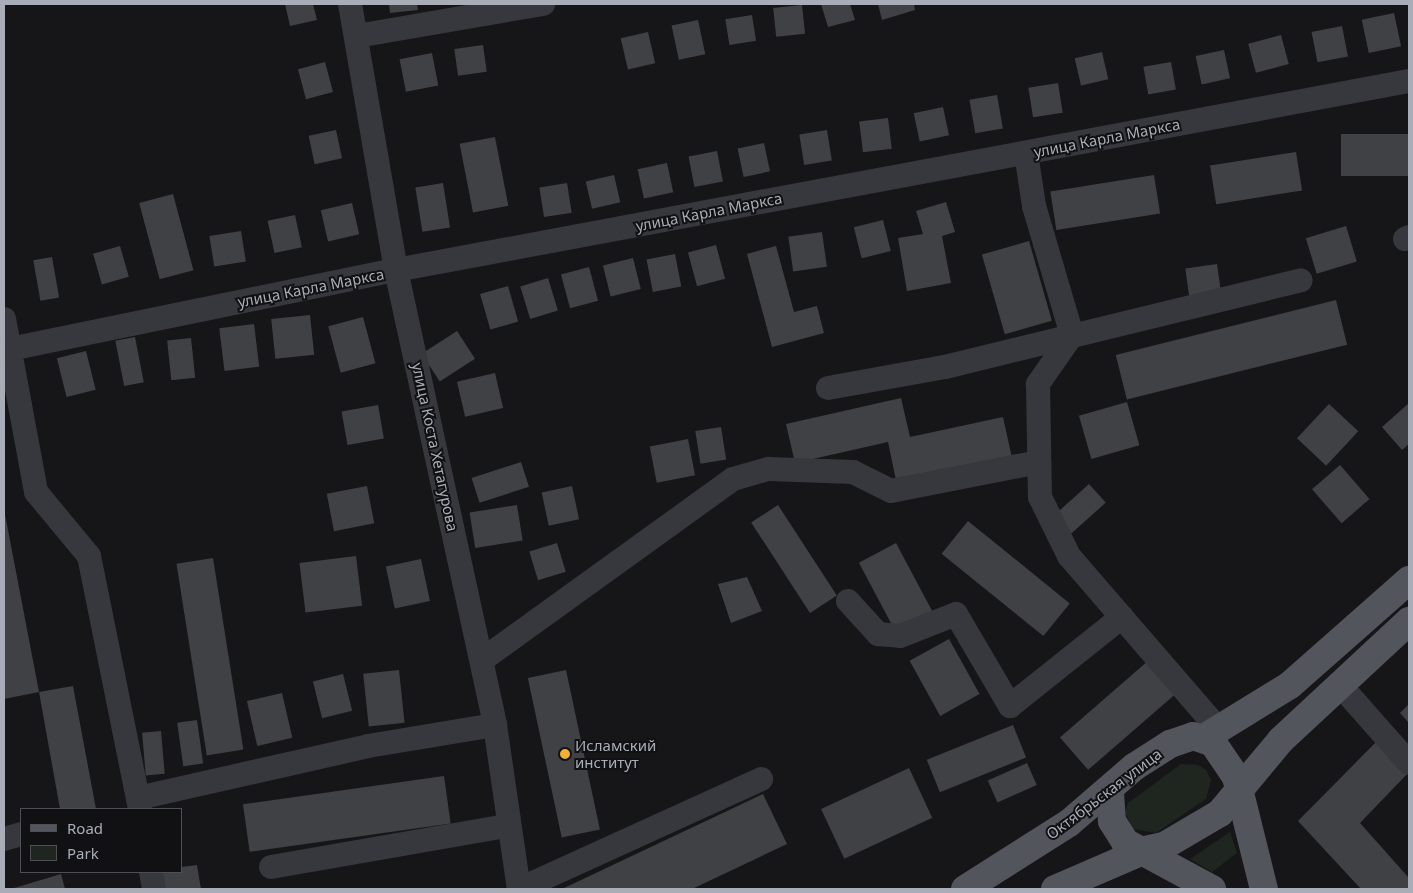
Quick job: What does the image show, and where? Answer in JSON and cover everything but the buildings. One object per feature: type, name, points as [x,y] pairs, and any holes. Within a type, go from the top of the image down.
[{"type":"main road","name":"Октябрьская улица","points":[[965,889],[985,880],[1110,793],[1134,767],[1170,744],[1194,736],[1212,734],[1290,685],[1409,580]]},
{"type":"main road","points":[[1054,889],[1145,850],[1164,846],[1203,826],[1220,813],[1237,790],[1340,685],[1409,621]]},
{"type":"main road","points":[[1212,734],[1228,762],[1264,889]]},
{"type":"main road","points":[[1110,793],[1109,811],[1118,832],[1133,848],[1145,850],[1212,889]]},
{"type":"street","name":"улица Коста Хетагурова","points":[[350,4],[396,270],[495,725],[507,826],[520,889]]},
{"type":"street","points":[[357,36],[543,4]]},
{"type":"street","name":"улица Карла Маркса","points":[[10,349],[396,270],[1409,81]]},
{"type":"street","points":[[1026,153],[1034,206],[1072,335]]},
{"type":"street","points":[[828,388],[945,366],[1301,280]]},
{"type":"street","points":[[4,319],[36,492],[89,556],[139,804],[368,746],[495,725]]},
{"type":"street","points":[[1072,335],[1038,384],[1040,497],[1069,556],[1122,617],[1212,734]]},
{"type":"street","points":[[482,660],[733,479],[769,469],[853,472],[891,491],[1039,462]]},
{"type":"street","points":[[848,601],[878,634],[900,636],[956,614],[1010,706],[1122,617]]},
{"type":"street","points":[[1340,685],[1409,764]]},
{"type":"street","points":[[520,889],[761,779]]},
{"type":"street","points":[[271,867],[507,826]]},
{"type":"street","points":[[4,838],[20,834]]},
{"type":"street","points":[[151,873],[154,889]]},
{"type":"green space","points":[[1181,764],[1198,765],[1206,770],[1211,780],[1206,799],[1156,833],[1133,829],[1125,812],[1128,803]]},
{"type":"green space","points":[[1230,832],[1237,853],[1212,872],[1190,859]]},
{"type":"place","name":"Исламский институт","points":[[565,754]]}]
